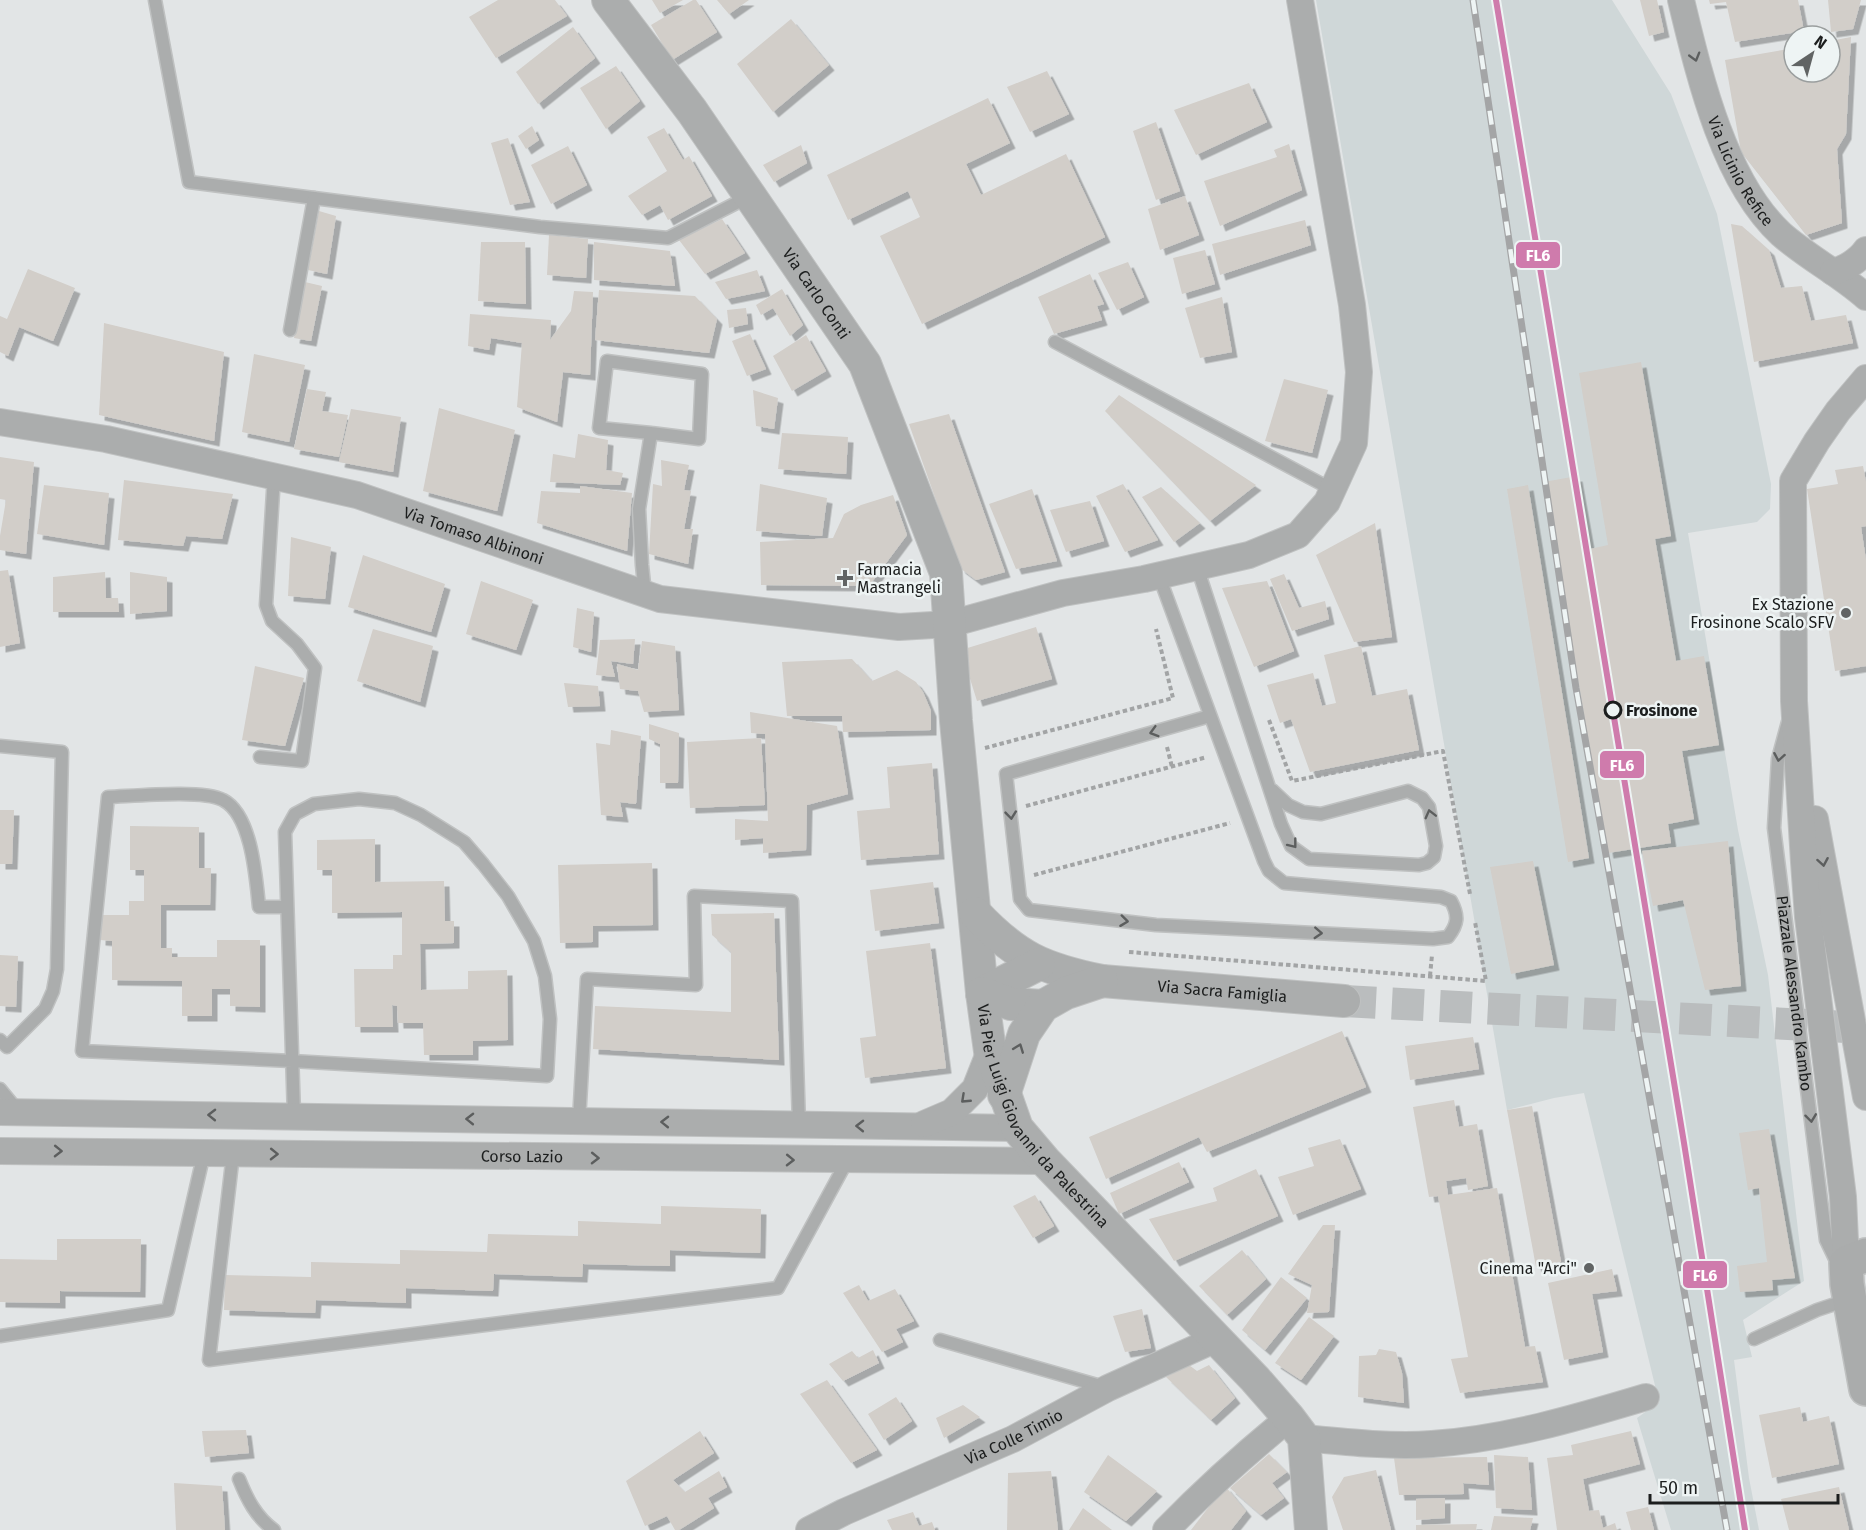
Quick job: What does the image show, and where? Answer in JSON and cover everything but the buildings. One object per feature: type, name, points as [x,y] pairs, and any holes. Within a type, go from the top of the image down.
[{"type":"main road","points":[[1852,1275],[1866,1384]]},
{"type":"street","name":"Via Carlo Conti","points":[[608,0],[692,111],[865,364],[946,573],[950,624]]},
{"type":"street","name":"Via Tomaso Albinoni","points":[[0,422],[106,438],[357,495],[660,599],[899,627],[950,624],[1063,593],[1160,576],[1249,555],[1298,535],[1327,502],[1354,443],[1359,372],[1352,305],[1300,0]]},
{"type":"street","name":"Via Licinio Refice","points":[[1680,0],[1714,117],[1740,179],[1753,200],[1781,234],[1866,297]]},
{"type":"street","points":[[1833,272],[1862,256],[1866,250]]},
{"type":"street","name":"Piazzale Alessandro Kambo","points":[[1852,1275],[1808,917],[1794,701],[1792,481],[1838,411],[1866,378]]},
{"type":"street","name":"Via Pier Luigi Giovanni da Palestrina","points":[[950,624],[956,721],[982,993],[990,1051],[1017,1128],[1045,1161],[1297,1428]]},
{"type":"street","name":"Piazzale Alessandro Kambo","points":[[1794,701],[1866,1097]]},
{"type":"street","name":"Via Sacra Famiglia","points":[[975,913],[996,935],[1019,953],[1039,964],[1070,974],[1102,981],[1344,1001]]},
{"type":"street","points":[[982,993],[1039,964]]},
{"type":"street","points":[[1004,1095],[1024,1034],[1042,1006],[1066,993],[1102,981]]},
{"type":"street","points":[[982,993],[1011,1004],[1042,1006]]},
{"type":"street","points":[[919,1127],[952,1112],[975,1089],[990,1051]]},
{"type":"street","points":[[9,1112],[1017,1128]]},
{"type":"street","name":"Corso Lazio","points":[[0,1151],[847,1161],[1045,1161]]},
{"type":"street","name":"Via Colle Timio","points":[[809,1530],[844,1512],[1013,1439],[1108,1388],[1216,1340]]},
{"type":"street","points":[[1166,1530],[1201,1494],[1256,1444],[1297,1428],[1357,1443],[1431,1444],[1516,1432],[1646,1397]]},
{"type":"street","points":[[1297,1428],[1311,1530]]},
{"type":"lane","points":[[155,0],[189,182],[540,227],[668,238],[750,196]]},
{"type":"lane","points":[[290,330],[314,198]]},
{"type":"lane","points":[[1055,342],[1333,490]]},
{"type":"lane","points":[[607,361],[702,374],[699,439],[651,433],[599,428],[607,361]]},
{"type":"lane","points":[[645,594],[639,509],[651,433]]},
{"type":"lane","points":[[260,757],[302,761],[315,668],[297,644],[272,621],[266,605],[274,476]]},
{"type":"lane","points":[[1197,567],[1272,790],[1281,824],[1292,846],[1309,859],[1419,865],[1427,863],[1434,857],[1436,846],[1429,807],[1422,798],[1408,791],[1321,814],[1304,812],[1288,805],[1272,790]]},
{"type":"lane","points":[[1160,576],[1269,871],[1284,883],[1441,897],[1451,901],[1457,912],[1455,928],[1448,937],[1433,939],[1156,925],[1029,910],[1020,899],[1006,774],[1210,716]]},
{"type":"lane","points":[[0,746],[62,752],[57,969],[53,991],[45,1009],[7,1047],[0,1040]]},
{"type":"lane","points":[[287,907],[259,907],[254,863],[246,831],[233,809],[224,800],[202,794],[108,797],[82,1051],[292,1061],[547,1076],[550,1019],[545,976],[534,941],[508,896],[464,842],[421,815],[395,803],[359,799],[314,804],[294,814],[285,832],[287,907],[292,1061],[294,1116]]},
{"type":"lane","points":[[579,1121],[586,979],[696,985],[694,896],[792,901],[799,1125]]},
{"type":"lane","points":[[0,1089],[9,1112]]},
{"type":"lane","points":[[0,1336],[168,1310],[204,1153]]},
{"type":"lane","points":[[233,1154],[209,1360],[778,1288],[847,1161]]},
{"type":"lane","points":[[1754,1339],[1816,1310],[1852,1275]]},
{"type":"lane","points":[[940,1340],[1108,1388]]},
{"type":"lane","points":[[239,1479],[248,1501],[262,1522],[274,1530]]},
{"type":"path","points":[[985,748],[1173,698],[1155,622]]},
{"type":"path","points":[[1266,714],[1292,781],[1443,752],[1472,902]]},
{"type":"path","points":[[1018,879],[1237,821]]},
{"type":"path","points":[[1474,913],[1486,981]]},
{"type":"shaded area","points":[[1316,0],[1612,0],[1671,94],[1717,214],[1771,484],[1770,509],[1757,522],[1688,533],[1738,830],[1768,975],[1804,1281],[1743,1320],[1752,1357],[1734,1360],[1749,1478],[1759,1530],[1671,1530],[1637,1418],[1659,1402],[1584,1093],[1507,1110]]},
{"type":"tunnel","points":[[1344,1001],[1866,1028]]},
{"type":"railway","points":[[1473,0],[1576,688],[1727,1530]]},
{"type":"transit line","name":"FL6","points":[[1496,0],[1684,1143],[1745,1530]]},
{"type":"place","name":"Farmacia Mastrangeli","points":[[845,578]]},
{"type":"place","name":"Ex Stazione Frosinone Scalo SFV","points":[[1846,613]]},
{"type":"place","name":"Frosinone","points":[[1613,710]]},
{"type":"place","name":"Cinema \"Arci\"","points":[[1589,1268]]}]
